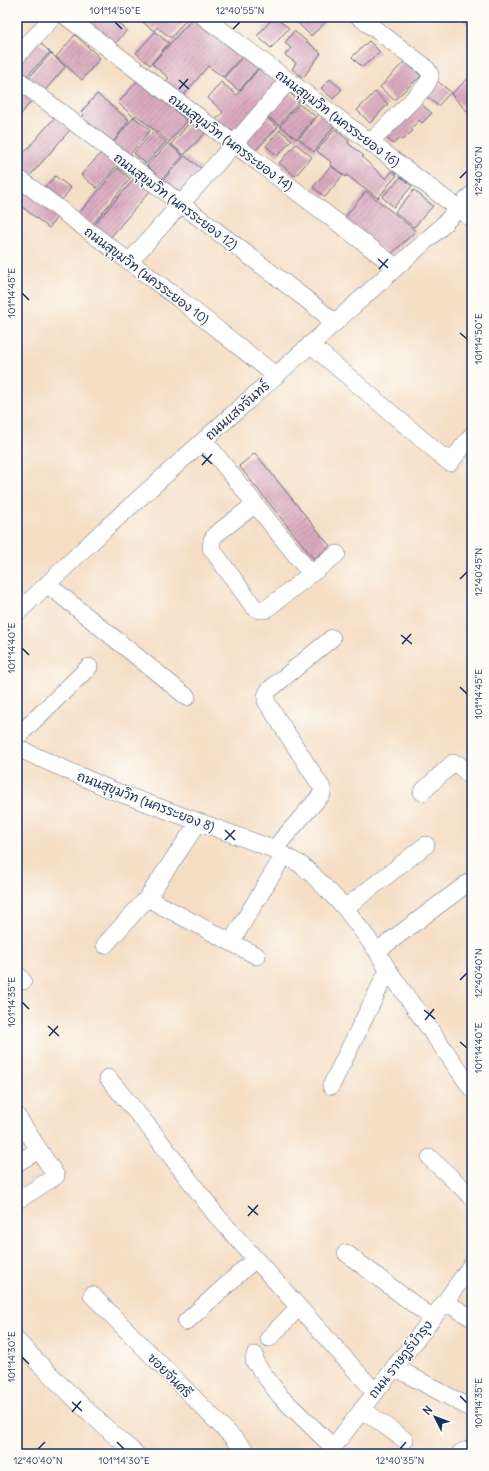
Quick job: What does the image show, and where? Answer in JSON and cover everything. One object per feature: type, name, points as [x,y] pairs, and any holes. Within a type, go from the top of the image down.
[{"type":"street","points":[[17,56],[53,17]]},
{"type":"street","name":"ถนนสุขุมวิท (นครระยอง 14)","points":[[67,17],[396,267]]},
{"type":"street","name":"ถนนสุขุมวิท (นครระยอง 16)","points":[[204,17],[472,219]]},
{"type":"street","points":[[359,17],[423,64],[429,70],[430,76],[429,81],[424,88],[370,142]]},
{"type":"street","name":"ถนนสุขุมวิท (นครระยอง 12)","points":[[17,79],[311,303],[334,323]]},
{"type":"street","points":[[130,261],[288,81]]},
{"type":"street","name":"ถนนสุขุมวิท (นครระยอง 10)","points":[[17,177],[130,261],[276,375]]},
{"type":"street","name":"ถนนแสงจันทร์","points":[[17,613],[104,530],[439,229],[472,194]]},
{"type":"street","points":[[310,344],[450,463],[472,435]]},
{"type":"street","points":[[204,440],[254,505],[312,574]]},
{"type":"street","points":[[254,505],[215,535],[212,540],[211,548],[253,606],[259,610],[265,610],[337,554]]},
{"type":"street","points":[[47,584],[187,697]]},
{"type":"street","points":[[231,942],[278,852],[322,794],[322,788],[266,701],[266,696],[269,690],[332,638]]},
{"type":"street","points":[[17,737],[89,667]]},
{"type":"street","name":"ถนนสุขุมวิท (นครระยอง 8)","points":[[17,748],[114,792],[278,852],[300,864],[312,874],[345,908],[377,951],[388,970],[472,1089]]},
{"type":"street","points":[[422,792],[453,763],[458,764],[472,778]]},
{"type":"street","points":[[105,945],[147,898],[198,822]]},
{"type":"street","points":[[345,908],[426,845]]},
{"type":"street","points":[[377,951],[472,880]]},
{"type":"street","points":[[147,898],[257,956]]},
{"type":"street","points":[[331,1086],[388,970]]},
{"type":"street","points":[[108,1078],[216,1215],[375,1392]]},
{"type":"street","points":[[17,1199],[18,1200],[56,1176],[19,1122]]},
{"type":"street","points":[[17,1163],[39,1150]]},
{"type":"street","points":[[430,1158],[472,1197]]},
{"type":"street","points":[[346,1253],[432,1318]]},
{"type":"street","points":[[186,1322],[255,1259]]},
{"type":"street","name":"ถนน ราษฎร์บำรุง","points":[[330,1451],[445,1302],[472,1264]]},
{"type":"street","name":"ซอยจันศรี","points":[[92,1295],[249,1454]]},
{"type":"street","points":[[445,1302],[472,1318]]},
{"type":"street","points":[[269,1338],[298,1308]]},
{"type":"street","points":[[17,1341],[64,1389],[134,1454]]},
{"type":"street","points":[[255,1355],[254,1361],[280,1396],[330,1451]]},
{"type":"street","points":[[394,1367],[472,1409]]},
{"type":"street","points":[[362,1409],[406,1440]]},
{"type":"street","points":[[459,1454],[463,1451],[472,1451]]},
{"type":"building","points":[[17,17],[24,17],[17,24]]},
{"type":"building","points":[[78,17],[111,17],[127,30],[114,45]]},
{"type":"building","points":[[136,17],[188,17],[171,38],[157,27],[154,31]]},
{"type":"building","points":[[194,17],[227,42],[242,56],[223,77],[208,66],[183,96],[165,82],[169,78],[152,64]]},
{"type":"building","points":[[274,17],[289,28],[271,48],[257,36]]},
{"type":"building","points":[[301,17],[331,17],[311,36],[296,21]]},
{"type":"building","points":[[459,17],[472,17],[472,27]]},
{"type":"building","points":[[294,31],[321,53],[303,78],[292,69],[296,63],[285,55],[291,48],[285,43]]},
{"type":"building","points":[[155,32],[169,43],[150,65],[136,53]]},
{"type":"building","points":[[75,35],[100,58],[82,80],[56,57]]},
{"type":"building","points":[[37,40],[50,52],[24,79],[17,73],[17,62]]},
{"type":"building","points":[[369,41],[380,52],[362,67],[352,57]]},
{"type":"building","points":[[51,53],[65,67],[42,94],[27,80]]},
{"type":"building","points":[[243,57],[258,68],[239,91],[224,78]]},
{"type":"building","points":[[405,61],[421,76],[394,100],[380,87]]},
{"type":"building","points":[[260,67],[278,82],[232,134],[215,121],[223,112],[208,98],[221,82],[237,95]]},
{"type":"building","points":[[472,75],[472,110],[469,113],[451,94]]},
{"type":"building","points":[[140,78],[174,104],[171,107],[187,121],[169,142],[136,115],[134,117],[118,103]]},
{"type":"building","points":[[330,79],[342,89],[333,99],[321,88]]},
{"type":"building","points":[[437,81],[451,92],[438,106],[425,95]]},
{"type":"building","points":[[284,88],[299,101],[279,125],[263,113]]},
{"type":"building","points":[[22,89],[34,98],[17,119],[17,95]]},
{"type":"building","points":[[375,92],[388,104],[370,123],[357,110]]},
{"type":"building","points":[[97,94],[129,120],[111,145],[79,121],[84,115],[81,112]]},
{"type":"building","points":[[416,100],[432,113],[422,123],[419,120],[411,129],[413,131],[402,140],[400,138],[393,144],[382,134]]},
{"type":"building","points":[[299,104],[315,116],[297,139],[280,126]]},
{"type":"building","points":[[320,113],[335,125],[314,152],[299,139]]},
{"type":"building","points":[[265,116],[278,127],[255,151],[242,140]]},
{"type":"building","points":[[55,117],[70,130],[28,178],[17,168],[17,161]]},
{"type":"building","points":[[134,117],[150,130],[128,157],[112,144]]},
{"type":"building","points":[[193,119],[209,129],[184,155],[171,144]]},
{"type":"building","points":[[335,129],[349,141],[348,143],[364,156],[362,157],[386,179],[392,171],[397,175],[378,198],[347,175],[346,177],[317,151]]},
{"type":"building","points":[[280,130],[292,140],[277,156],[266,146]]},
{"type":"building","points":[[153,132],[166,142],[146,164],[134,153]]},
{"type":"building","points":[[168,143],[183,156],[162,179],[147,166]]},
{"type":"building","points":[[296,144],[312,157],[295,176],[279,163]]},
{"type":"building","points":[[103,151],[119,164],[97,188],[81,175]]},
{"type":"building","points":[[185,156],[202,169],[178,197],[161,182]]},
{"type":"building","points":[[331,166],[343,175],[325,197],[313,187]]},
{"type":"building","points":[[118,168],[130,179],[92,225],[78,214]]},
{"type":"building","points":[[55,176],[71,188],[61,201],[45,187]]},
{"type":"building","points":[[401,177],[412,186],[394,207],[382,197]]},
{"type":"building","points":[[135,178],[150,191],[109,239],[93,226]]},
{"type":"building","points":[[17,180],[60,213],[49,228],[17,203]]},
{"type":"building","points":[[414,190],[433,206],[414,227],[395,212]]},
{"type":"building","points":[[366,191],[416,231],[390,255],[343,220]]},
{"type":"building","points":[[255,453],[330,546],[314,559],[239,466]]}]
